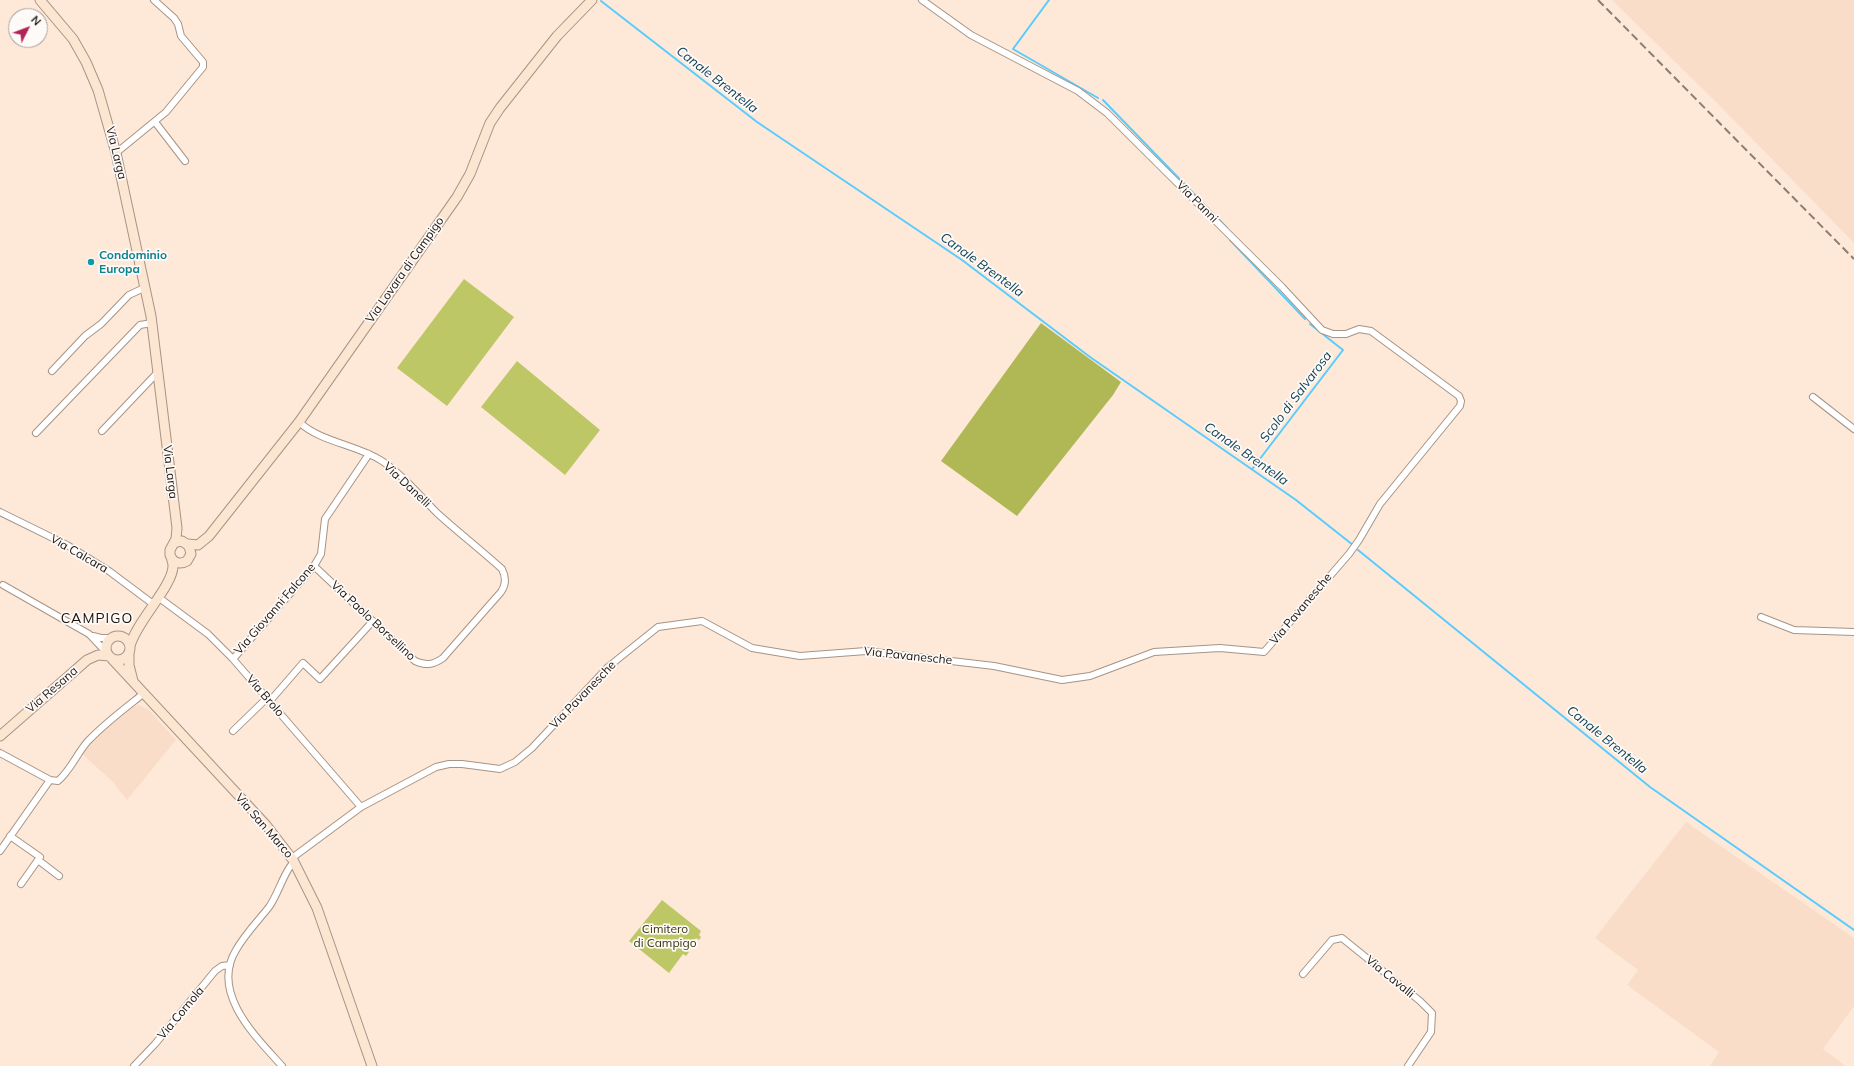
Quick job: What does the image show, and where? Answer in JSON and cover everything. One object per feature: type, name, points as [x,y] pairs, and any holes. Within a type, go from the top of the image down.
[{"type":"street","name":"Via Larga","points":[[40,0],[72,39],[86,62],[101,99],[116,153],[146,286],[152,323],[176,524],[174,543]]},
{"type":"street","points":[[116,153],[155,122],[182,95],[203,67],[203,62],[181,36],[178,24],[174,18],[154,0]]},
{"type":"street","name":"Via Lovara di Campigo","points":[[129,650],[142,619],[157,598],[203,545],[299,422],[457,197],[470,174],[490,123],[500,108],[557,36],[592,0]]},
{"type":"street","name":"Via Panni","points":[[922,0],[971,35],[1078,91],[1107,113],[1282,287],[1322,330],[1333,334],[1346,334],[1359,329],[1371,331],[1459,396],[1461,400]]},
{"type":"street","points":[[155,122],[185,161]]},
{"type":"street","points":[[52,371],[85,336],[101,324],[128,295],[146,286]]},
{"type":"street","points":[[36,433],[140,325],[152,323]]},
{"type":"street","points":[[102,431],[158,372]]},
{"type":"street","points":[[1813,397],[1854,429]]},
{"type":"street","name":"Via Pavanesche","points":[[230,965],[235,950],[271,904],[293,860],[361,807],[436,767],[449,764],[462,764],[500,769],[515,762],[532,748],[608,667],[658,627],[702,621],[752,648],[760,650],[800,656],[866,651],[994,666],[1062,680],[1090,676],[1154,652],[1220,648],[1264,652],[1349,554],[1380,504],[1460,406],[1461,400]]},
{"type":"street","name":"Via Danelli","points":[[299,422],[314,433],[369,454],[394,470],[441,516],[502,569]]},
{"type":"street","name":"Via Giovanni Falcone","points":[[233,658],[314,566],[321,554],[325,519],[369,454]]},
{"type":"street","name":"Via Calcara","points":[[0,512],[67,545],[157,598]]},
{"type":"street","name":"Via Larga","points":[[176,524],[186,543]]},
{"type":"street","name":"Via Lovara di Campigo","points":[[186,543],[198,545],[209,536]]},
{"type":"street","points":[[174,543],[186,543],[192,552],[189,560],[176,562],[171,557],[170,550],[174,543]]},
{"type":"street","name":"Via Lovara di Campigo","points":[[157,598],[172,570],[171,557]]},
{"type":"street","name":"Via Paolo Borsellino","points":[[314,566],[415,661],[422,664],[435,664],[443,658],[504,589],[505,581],[502,569]]},
{"type":"street","points":[[3,585],[109,647]]},
{"type":"street","name":"Via Brolo","points":[[157,598],[208,634],[233,658],[361,807]]},
{"type":"street","points":[[1761,617],[1794,630],[1854,632]]},
{"type":"street","name":"Via Lovara di Campigo","points":[[109,647],[142,619]]},
{"type":"street","points":[[233,731],[304,663],[320,678],[373,622]]},
{"type":"street","points":[[90,635],[101,638],[109,647]]},
{"type":"street","points":[[109,647],[126,639],[129,650]]},
{"type":"street","name":"Via Resana","points":[[0,736],[91,657],[100,654],[109,647],[120,660],[129,650]]},
{"type":"street","name":"Via San Marco","points":[[109,647],[143,694],[261,820],[293,860],[317,908],[372,1066]]},
{"type":"street","name":"Via San Marco","points":[[129,650],[130,669],[134,682]]},
{"type":"street","points":[[0,754],[50,780],[58,780],[64,776],[88,741],[125,707],[143,694]]},
{"type":"street","points":[[0,851],[50,780]]},
{"type":"street","points":[[10,836],[40,857],[21,884]]},
{"type":"street","points":[[38,860],[59,876]]},
{"type":"street","name":"Via Cavalli","points":[[1303,974],[1332,940],[1342,938],[1420,1001],[1432,1013],[1431,1032],[1408,1066]]},
{"type":"street","points":[[230,965],[230,989],[236,1007],[251,1031],[282,1066]]},
{"type":"street","name":"Via Cornola","points":[[134,1066],[155,1044],[215,971],[222,966],[230,965]]},
{"type":"shaded area","points":[[1612,0],[1854,0],[1854,243],[1718,104]]},
{"type":"shaded area","points":[[138,705],[148,709],[176,740],[127,800],[113,782],[82,754],[97,737],[131,708]]},
{"type":"shaded area","points":[[1686,822],[1854,938],[1854,1006],[1823,1049],[1846,1066],[1710,1066],[1719,1052],[1627,985],[1638,970],[1595,938]]},
{"type":"green space","points":[[464,279],[514,317],[447,406],[397,368]]},
{"type":"green space","points":[[1041,323],[1121,382],[1113,395],[1017,516],[941,461]]},
{"type":"green space","points":[[517,361],[600,430],[565,475],[481,407]]},
{"type":"green space","name":"Cimitero di Campigo","points":[[662,900],[701,931],[699,935],[701,937],[699,940],[696,938],[687,950],[689,952],[686,956],[683,954],[669,973],[629,941]]},
{"type":"waterway","name":"Scolo di Salvarosa","points":[[1049,0],[1013,49],[1098,98]]},
{"type":"waterway","name":"Canale Brentella","points":[[601,1],[757,122],[962,260],[1090,357],[1296,500],[1353,545]]},
{"type":"waterway","name":"Scolo di Salvarosa","points":[[1103,100],[1227,228]]},
{"type":"waterway","name":"Scolo di Salvarosa","points":[[1230,240],[1305,319]]},
{"type":"waterway","name":"Scolo di Salvarosa","points":[[1253,468],[1343,350],[1310,324]]},
{"type":"waterway","name":"Canale Brentella","points":[[1358,550],[1650,787],[1854,930]]},
{"type":"railway","points":[[1598,0],[1854,259]]},
{"type":"place","name":"Condominio Europa","points":[[91,262]]},
{"type":"district","name":"CAMPIGO","points":[[97,619]]}]
